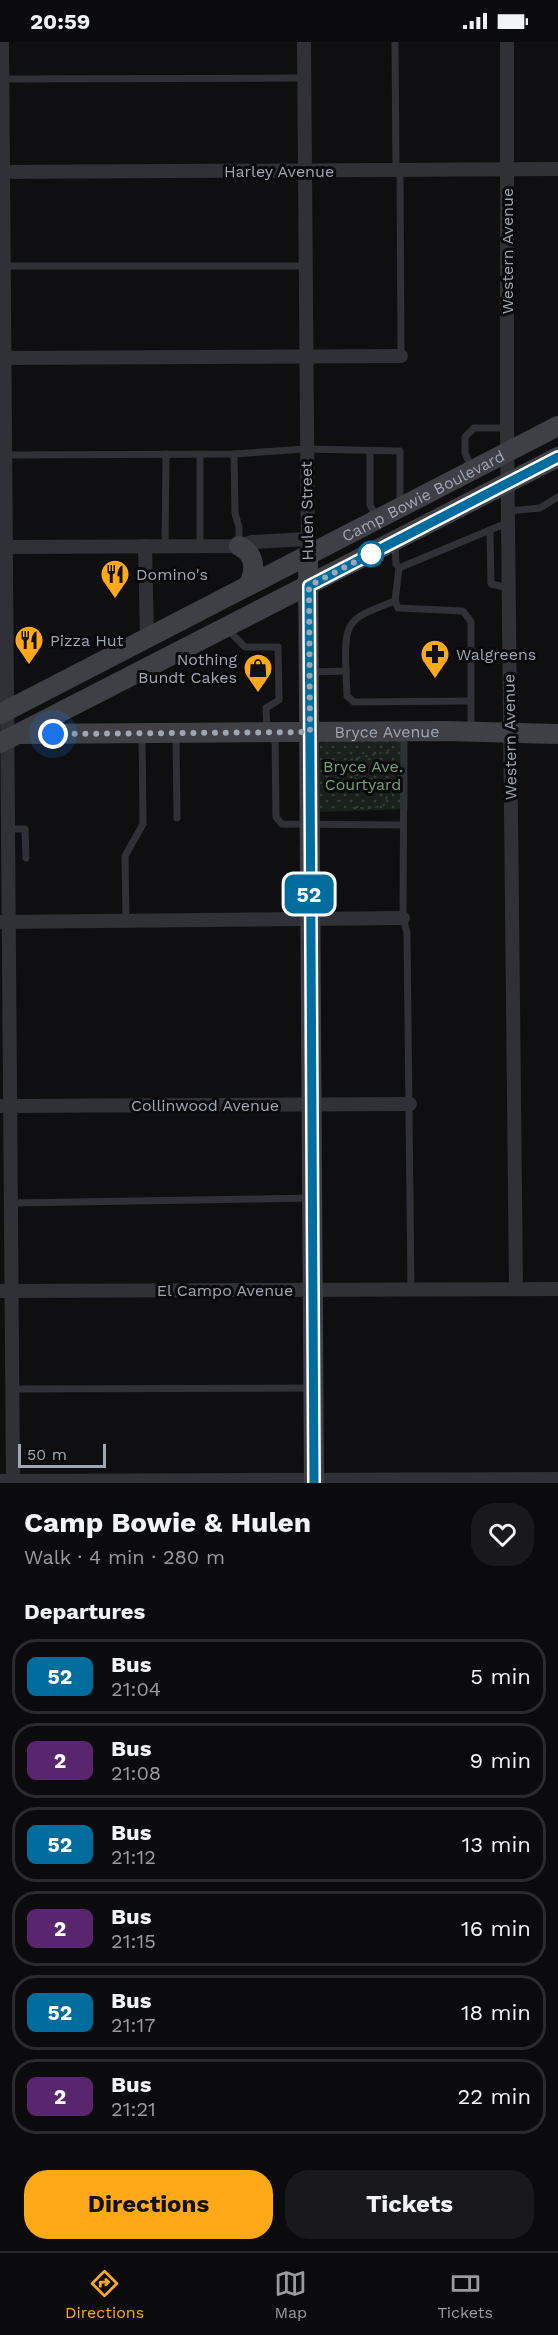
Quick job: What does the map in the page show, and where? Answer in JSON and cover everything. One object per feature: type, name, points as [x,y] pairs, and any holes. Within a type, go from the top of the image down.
[{"type":"main road","name":"Camp Bowie Boulevard","points":[[3,712],[248,586],[307,547],[377,519],[558,426]]},
{"type":"main road","name":"Camp Bowie Boulevard","points":[[6,737],[309,586],[558,457]]},
{"type":"main road","points":[[239,546],[247,549],[252,558],[253,578],[248,586]]},
{"type":"main road","name":"Hulen Street","points":[[307,547],[310,672],[309,919],[313,1104],[314,1481]]},
{"type":"main road","name":"Bryce Avenue","points":[[6,737],[310,732],[398,739],[471,732],[558,734]]},
{"type":"street","points":[[2,42],[2,641],[3,712],[6,737],[3,922],[5,1106],[11,1203],[6,1291],[12,1389],[8,1482],[558,1479]]},
{"type":"street","name":"Hulen Street","points":[[304,42],[307,547]]},
{"type":"street","name":"Western Avenue","points":[[507,42],[507,428],[516,1289]]},
{"type":"street","name":"Harley Avenue","points":[[2,172],[558,169]]},
{"type":"street","points":[[2,358],[401,356]]},
{"type":"street","points":[[2,547],[239,546],[252,542],[307,547]]},
{"type":"street","points":[[145,546],[147,639]]},
{"type":"street","points":[[3,922],[403,918]]},
{"type":"street","name":"Collinwood Avenue","points":[[5,1106],[410,1104]]},
{"type":"street","name":"El Campo Avenue","points":[[6,1291],[558,1289]]},
{"type":"lane","points":[[395,42],[401,356]]},
{"type":"lane","points":[[1,79],[304,78]]},
{"type":"lane","points":[[2,267],[306,266]]},
{"type":"lane","points":[[472,469],[465,453],[465,437],[474,428],[507,428]]},
{"type":"lane","points":[[3,455],[234,454],[305,449],[399,451],[399,508]]},
{"type":"lane","points":[[370,451],[370,505],[377,519]]},
{"type":"lane","points":[[165,546],[166,454]]},
{"type":"lane","points":[[200,454],[200,546]]},
{"type":"lane","points":[[234,454],[235,513],[239,527],[239,546]]},
{"type":"lane","points":[[399,568],[490,530],[509,516],[540,508],[558,498]]},
{"type":"lane","points":[[490,530],[491,584],[509,588]]},
{"type":"lane","points":[[395,541],[396,564],[399,568],[395,601],[398,608],[463,611],[469,616],[471,732]]},
{"type":"lane","points":[[395,601],[359,614],[351,622],[347,632],[347,696],[354,702],[471,701]]},
{"type":"lane","points":[[226,628],[245,647],[278,647],[279,700],[266,708],[271,732],[276,817],[282,824],[403,825]]},
{"type":"lane","points":[[310,672],[346,671]]},
{"type":"lane","points":[[126,922],[125,856],[143,824],[142,733]]},
{"type":"lane","points":[[176,733],[177,818]]},
{"type":"lane","points":[[398,739],[403,825],[403,918],[407,928],[411,1289]]},
{"type":"lane","points":[[6,829],[25,829],[26,858]]},
{"type":"lane","points":[[11,1203],[313,1198]]},
{"type":"lane","points":[[12,1389],[314,1388]]},
{"type":"path","points":[[353,808],[372,808],[384,804],[389,791],[384,783],[344,771],[343,765],[349,760],[384,752],[398,739]]},
{"type":"green space","name":"Bryce Ave. Courtyard","points":[[407,738],[408,809],[320,812],[320,741]]},
{"type":"bus line","name":"52","points":[[314,1483],[313,1104],[309,919],[309,586],[558,457]]},
{"type":"place","name":"Domino's","points":[[115,600]]},
{"type":"place","name":"Pizza Hut","points":[[29,666]]},
{"type":"place","name":"Walgreens","points":[[435,680]]},
{"type":"place","name":"Nothing Bundt Cakes","points":[[258,694]]},
{"type":"route","points":[[53,734],[310,732],[309,586],[378,550],[371,554]]}]
